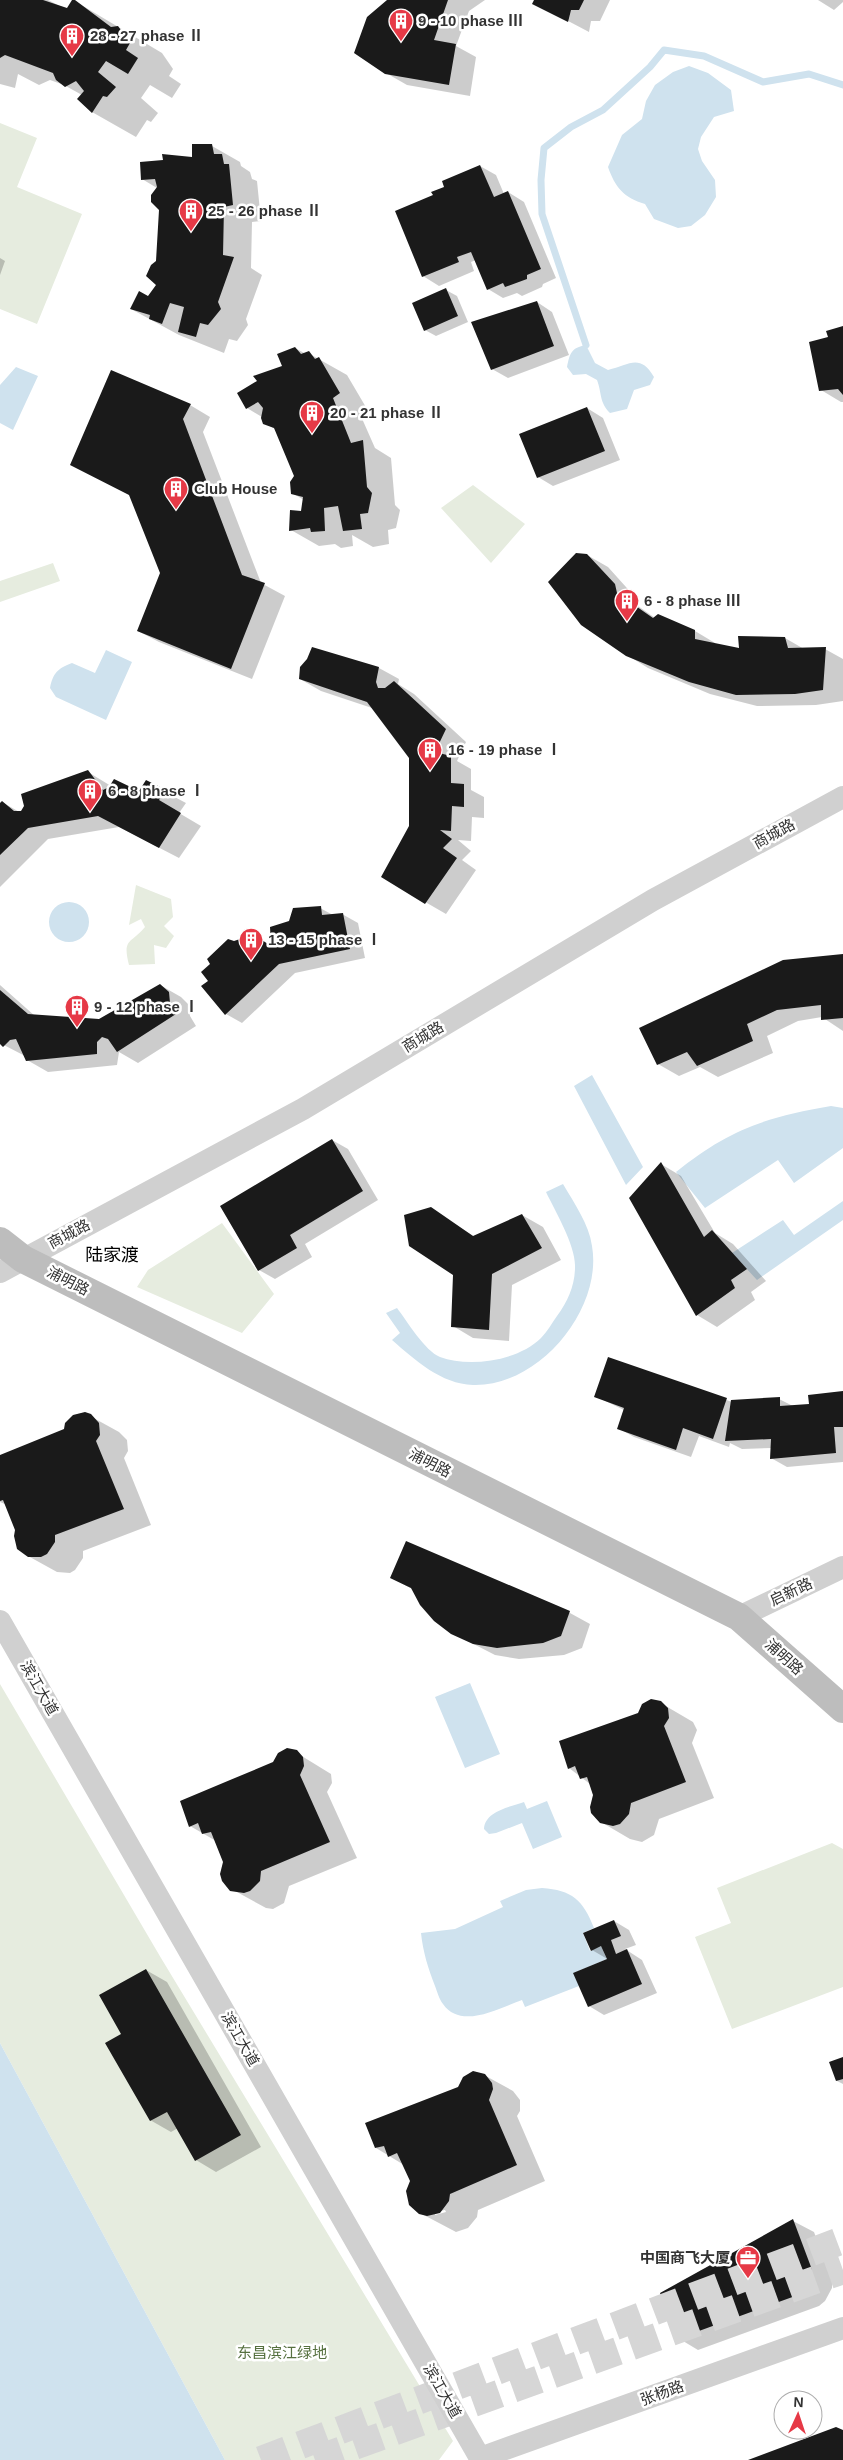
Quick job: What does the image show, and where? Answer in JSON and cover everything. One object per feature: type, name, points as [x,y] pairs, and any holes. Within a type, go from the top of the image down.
[{"type":"main road","name":"浦明路","points":[[0,1241],[12,1265],[738,1617],[843,1710]]},
{"type":"street","name":"商城路","points":[[12,1265],[303,1109],[653,900],[843,797]]},
{"type":"street","name":"启新路","points":[[738,1617],[843,1568]]},
{"type":"street","name":"滨江大道","points":[[0,1621],[480,2458]]},
{"type":"street","name":"张杨路","points":[[480,2458],[843,2328]]},
{"type":"green space","points":[[0,123],[37,138],[17,187],[82,214],[37,324],[0,309]]},
{"type":"green space","points":[[473,485],[525,524],[491,563],[441,508]]},
{"type":"green space","points":[[53,563],[60,581],[0,602],[0,581]]},
{"type":"green space","points":[[136,885],[171,899],[173,917],[164,926],[174,936],[166,948],[154,945],[155,964],[129,965],[127,946],[145,927],[141,919],[129,925]]},
{"type":"green space","points":[[222,1223],[274,1294],[242,1333],[137,1287],[148,1270]]},
{"type":"green space","name":"东昌滨江绿地","points":[[0,1684],[161,1958],[453,2441],[439,2460],[225,2460],[0,2043]]},
{"type":"green space","points":[[832,1843],[843,1849],[843,1987],[732,2029],[695,1937],[731,1923],[717,1888]]},
{"type":"water","points":[[689,66],[708,73],[731,90],[734,111],[714,117],[701,137],[698,149],[702,161],[715,180],[716,197],[705,215],[691,226],[678,228],[654,219],[645,204],[638,202],[621,191],[608,167],[622,135],[642,119],[646,101],[655,85],[673,72]]},
{"type":"water","points":[[586,345],[595,363],[608,370],[639,363],[644,365],[654,377],[650,385],[634,390],[627,409],[610,413],[602,401],[597,380],[586,374],[573,375],[567,367],[572,352]]},
{"type":"water","points":[[16,367],[38,376],[13,430],[0,423],[0,385]]},
{"type":"water","points":[[106,650],[132,662],[106,720],[56,697],[50,688],[57,672],[72,663],[95,673]]},
{"type":"water","points":[[69,902],[83,908],[89,922],[83,936],[69,942],[55,936],[49,922],[55,908]]},
{"type":"water","points":[[592,1075],[643,1167],[626,1185],[574,1086]]},
{"type":"water","points":[[831,1106],[843,1108],[843,1148],[794,1183],[778,1160],[705,1208],[676,1172],[713,1146],[749,1127],[787,1115]]},
{"type":"water","points":[[563,1184],[588,1230],[592,1246],[593,1270],[587,1295],[577,1318],[561,1340],[543,1359],[521,1373],[498,1382],[473,1385],[461,1384],[429,1370],[392,1340],[400,1333],[386,1313],[397,1308],[428,1349],[440,1357],[452,1360],[479,1362],[507,1357],[531,1346],[541,1338],[564,1305],[570,1293],[575,1274],[574,1259],[569,1239],[546,1192]]},
{"type":"water","points":[[843,1201],[843,1220],[757,1280],[732,1253],[783,1220],[794,1235]]},
{"type":"water","points":[[470,1683],[500,1754],[465,1768],[435,1697]]},
{"type":"water","points":[[547,1801],[562,1837],[533,1849],[522,1823],[496,1833],[489,1834],[484,1829],[485,1823],[493,1814],[505,1808],[524,1802],[527,1809]]},
{"type":"water","points":[[542,1888],[569,1894],[581,1904],[594,1928],[583,1933],[590,1951],[601,1946],[607,1959],[574,1973],[579,1986],[525,2007],[522,2000],[481,2015],[460,2015],[451,2012],[438,1995],[426,1960],[421,1933],[455,1929],[503,1907],[500,1901],[526,1890]]},
{"type":"water","points":[[0,2043],[225,2460],[0,2460]]},
{"type":"building","name":"28 - 27 phase Ⅱ","points":[[0,0],[43,0],[67,8],[72,0],[75,0],[111,27],[118,26],[130,43],[126,50],[138,58],[128,74],[106,61],[98,72],[116,87],[107,97],[103,96],[92,113],[77,99],[84,91],[76,81],[65,87],[56,80],[53,73],[5,55],[0,58]]},
{"type":"building","name":"9 - 10 phase Ⅲ","points":[[387,0],[448,0],[434,40],[456,44],[449,85],[385,74],[354,53],[367,17]]},
{"type":"building","name":"9 - 10 phase Ⅲ","points":[[534,0],[584,0],[579,10],[571,10],[568,22],[532,4]]},
{"type":"building","name":"25 - 26 phase Ⅱ","points":[[192,144],[212,144],[214,154],[222,154],[224,164],[229,164],[233,205],[224,207],[223,255],[234,257],[218,302],[221,309],[208,325],[200,323],[196,337],[178,332],[184,307],[170,303],[162,324],[149,319],[150,315],[130,309],[139,291],[148,296],[156,285],[146,276],[151,265],[156,261],[159,210],[151,202],[151,195],[157,187],[155,179],[141,180],[140,162],[163,160],[162,154],[192,157]]},
{"type":"building","points":[[480,165],[494,197],[508,191],[541,269],[527,275],[527,279],[505,287],[503,283],[487,290],[471,252],[457,257],[459,262],[422,277],[395,211],[433,195],[431,192],[444,187],[442,181]]},
{"type":"building","points":[[446,288],[458,316],[424,331],[412,303]]},
{"type":"building","points":[[537,301],[554,346],[491,370],[471,322]]},
{"type":"building","points":[[843,326],[843,395],[838,389],[819,391],[809,342],[828,337],[826,331]]},
{"type":"building","name":"20 - 21 phase Ⅱ","points":[[295,347],[301,354],[309,351],[315,359],[319,357],[340,393],[333,398],[351,443],[363,440],[367,487],[372,493],[368,513],[360,514],[362,529],[343,531],[338,506],[324,508],[325,531],[311,532],[310,528],[289,531],[290,510],[301,511],[303,497],[291,494],[290,482],[294,476],[274,428],[263,424],[261,418],[263,408],[258,402],[246,409],[237,393],[257,381],[253,376],[282,366],[277,354]]},
{"type":"building","name":"Club House","points":[[111,370],[191,404],[183,419],[242,575],[265,583],[231,669],[137,631],[160,573],[129,495],[70,465]]},
{"type":"building","points":[[587,407],[605,451],[537,478],[519,434]]},
{"type":"building","name":"6 - 8 phase Ⅲ","points":[[576,553],[587,554],[615,584],[617,593],[653,618],[658,614],[695,630],[695,639],[739,648],[738,636],[785,637],[788,648],[826,647],[823,690],[795,694],[736,695],[689,682],[626,656],[581,625],[548,582]]},
{"type":"building","name":"16 - 19 phase Ⅰ","points":[[312,647],[379,667],[376,682],[378,688],[385,688],[394,681],[446,729],[435,752],[451,756],[451,783],[464,784],[464,807],[452,806],[451,831],[440,830],[452,839],[443,848],[457,858],[425,904],[381,877],[409,826],[409,758],[367,702],[299,679],[300,667],[307,659]]},
{"type":"building","name":"6 - 8 phase Ⅰ","points":[[88,770],[103,790],[109,787],[114,779],[139,791],[146,780],[166,790],[159,800],[181,813],[159,848],[98,816],[28,828],[0,855],[0,803],[2,801],[14,811],[21,811],[24,806],[21,794]]},
{"type":"building","name":"13 - 15 phase Ⅰ","points":[[321,906],[322,915],[343,913],[350,949],[279,964],[225,1015],[201,986],[208,981],[201,972],[210,964],[207,959],[228,939],[246,941],[254,935],[271,946],[270,927],[289,921],[293,908]]},
{"type":"building","points":[[843,954],[843,1018],[821,1020],[821,1005],[777,1010],[747,1024],[753,1041],[697,1066],[687,1052],[657,1065],[639,1028],[783,960]]},
{"type":"building","name":"9 - 12 phase Ⅰ","points":[[160,984],[169,992],[170,1003],[176,1014],[117,1052],[108,1039],[102,1037],[97,1042],[97,1054],[26,1061],[16,1039],[10,1040],[3,1047],[0,1044],[0,990],[28,1014],[99,1019]]},
{"type":"building","points":[[332,1139],[363,1191],[290,1235],[297,1248],[258,1271],[220,1206]]},
{"type":"building","points":[[661,1162],[704,1237],[712,1230],[747,1269],[731,1280],[735,1288],[696,1316],[629,1198]]},
{"type":"building","points":[[431,1207],[473,1236],[522,1214],[542,1248],[492,1274],[489,1330],[451,1327],[453,1275],[409,1246],[404,1215]]},
{"type":"building","points":[[608,1357],[727,1398],[713,1439],[683,1428],[676,1450],[617,1429],[624,1408],[594,1397]]},
{"type":"building","points":[[843,1391],[843,1427],[834,1427],[836,1453],[770,1459],[771,1439],[725,1441],[731,1400],[780,1397],[780,1406],[809,1404],[808,1395]]},
{"type":"building","points":[[85,1412],[91,1414],[99,1423],[100,1435],[96,1441],[124,1509],[55,1535],[55,1542],[47,1554],[41,1557],[28,1557],[17,1549],[14,1536],[15,1530],[3,1500],[0,1501],[0,1455],[64,1429],[65,1423],[73,1415]]},
{"type":"building","points":[[406,1541],[570,1611],[561,1636],[543,1643],[497,1648],[473,1644],[451,1634],[434,1621],[420,1605],[411,1588],[390,1578]]},
{"type":"building","points":[[651,1699],[661,1701],[668,1708],[669,1718],[664,1726],[686,1782],[631,1803],[629,1814],[620,1824],[613,1826],[600,1823],[591,1813],[590,1807],[593,1795],[587,1777],[580,1779],[575,1766],[568,1769],[559,1741],[638,1713],[642,1704]]},
{"type":"building","points":[[287,1748],[297,1750],[303,1757],[304,1766],[300,1775],[330,1842],[261,1871],[260,1881],[250,1891],[244,1893],[230,1891],[222,1881],[220,1874],[223,1862],[211,1832],[202,1834],[198,1823],[189,1827],[180,1801],[273,1762],[278,1753]]},
{"type":"building","points":[[614,1920],[621,1936],[611,1940],[616,1954],[627,1949],[642,1984],[588,2007],[573,1973],[607,1959],[601,1946],[591,1951],[583,1933]]},
{"type":"building","points":[[146,1969],[241,2135],[195,2161],[167,2112],[150,2121],[105,2043],[121,2034],[99,1995]]},
{"type":"building","points":[[843,2057],[843,2079],[836,2081],[829,2062]]},
{"type":"building","points":[[473,2071],[485,2074],[492,2083],[493,2089],[489,2100],[517,2165],[450,2194],[449,2201],[440,2213],[427,2216],[419,2214],[409,2205],[406,2191],[410,2181],[397,2153],[388,2157],[384,2146],[375,2148],[365,2123],[458,2087],[463,2077]]},
{"type":"building","name":"中国商飞大厦","points":[[793,2219],[811,2267],[812,2276],[805,2289],[798,2295],[677,2339],[660,2293]]},
{"type":"building","points":[[836,2427],[843,2430],[843,2460],[748,2460],[801,2440],[823,2440],[823,2432]]},
{"type":"waterway","points":[[586,345],[542,214],[541,180],[544,148],[571,127],[603,110],[650,67],[664,50],[704,56],[763,82],[809,74],[843,85]]},
{"type":"tunnel","points":[[261,2460],[843,2240]]},
{"type":"tunnel","points":[[315,2460],[843,2270]]},
{"type":"place","name":"9 - 10 phase Ⅲ","points":[[401,42]]},
{"type":"place","name":"28 - 27 phase Ⅱ","points":[[72,57]]},
{"type":"place","name":"25 - 26 phase Ⅱ","points":[[191,232]]},
{"type":"place","name":"20 - 21 phase Ⅱ","points":[[312,434]]},
{"type":"place","name":"Club House","points":[[176,510]]},
{"type":"place","name":"6 - 8 phase Ⅲ","points":[[627,622]]},
{"type":"place","name":"16 - 19 phase Ⅰ","points":[[430,771]]},
{"type":"place","name":"6 - 8 phase Ⅰ","points":[[90,812]]},
{"type":"place","name":"13 - 15 phase Ⅰ","points":[[251,961]]},
{"type":"place","name":"9 - 12 phase Ⅰ","points":[[77,1028]]},
{"type":"place","name":"中国商飞大厦","points":[[748,2279]]},
{"type":"district","name":"陆家渡","points":[[112,1255]]}]
